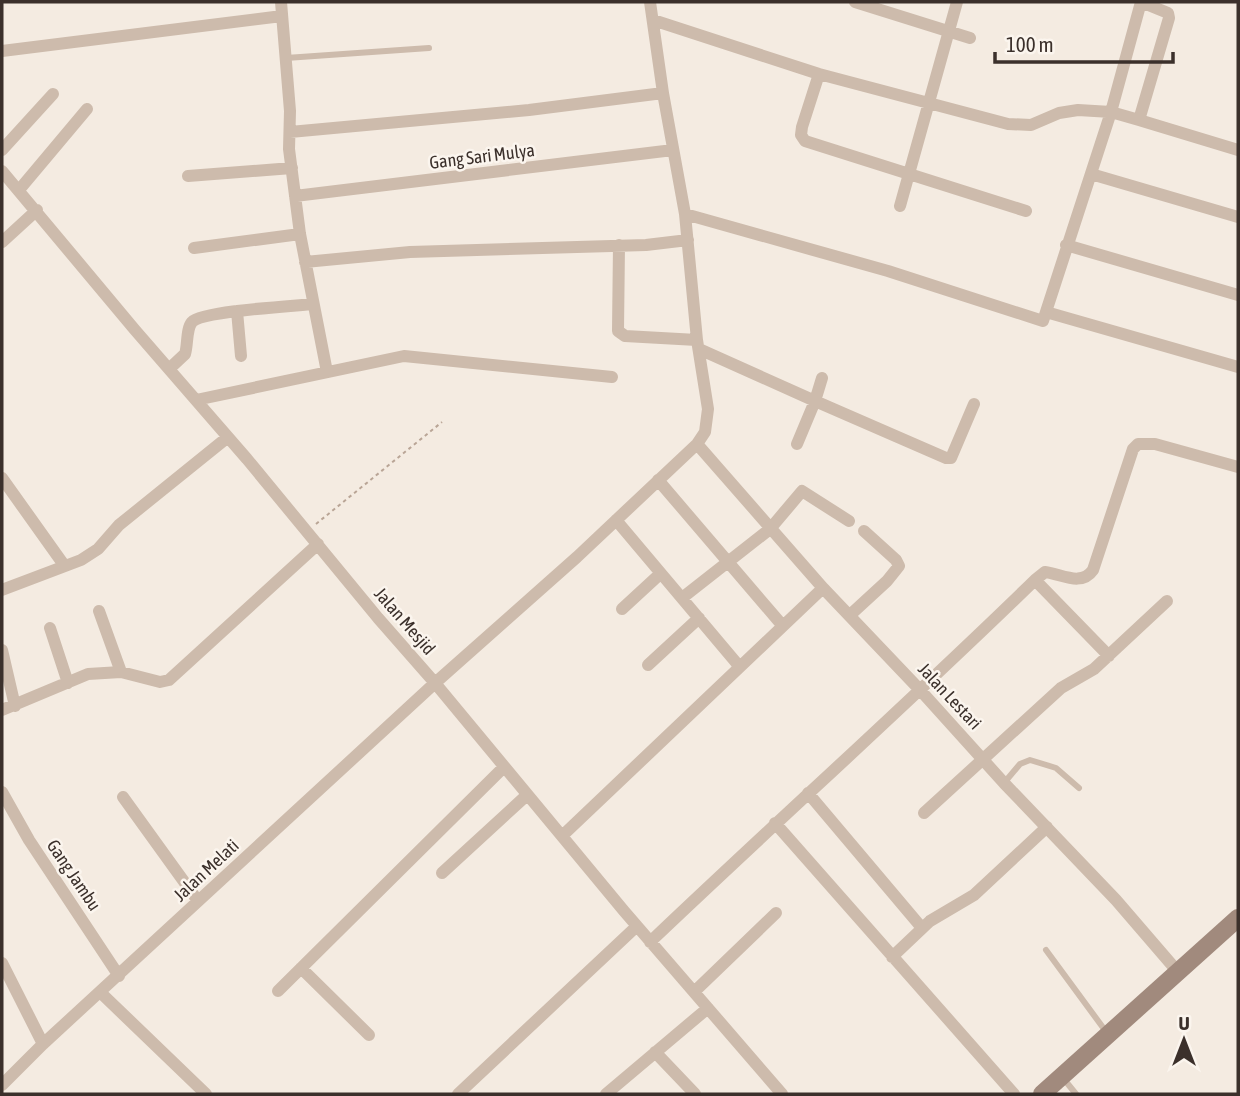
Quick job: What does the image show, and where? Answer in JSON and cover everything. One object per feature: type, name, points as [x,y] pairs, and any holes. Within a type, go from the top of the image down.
[{"type":"main road","points":[[1042,1094],[1238,918]]},
{"type":"street","points":[[281,2],[295,196],[327,372]]},
{"type":"street","points":[[650,2],[685,214],[698,344],[706,389],[708,420],[705,432],[697,444]]},
{"type":"street","points":[[855,2],[970,38]]},
{"type":"street","points":[[900,206],[957,2]]},
{"type":"street","points":[[685,214],[888,271],[1043,321],[1111,112],[1141,2],[1167,13],[1169,18],[1139,120]]},
{"type":"street","points":[[2,51],[282,16]]},
{"type":"street","points":[[653,20],[819,74],[1017,126],[1031,125],[1069,111],[1111,112],[1238,150]]},
{"type":"street","points":[[819,74],[802,127],[801,135],[806,141],[1026,211]]},
{"type":"street","points":[[290,132],[529,110],[663,93]]},
{"type":"street","points":[[2,150],[52,94]]},
{"type":"street","points":[[19,190],[86,109]]},
{"type":"street","name":"Gang Sari Mulya","points":[[295,196],[673,150]]},
{"type":"street","points":[[188,176],[292,168]]},
{"type":"street","name":"Jalan Mesjid","points":[[2,171],[650,942],[782,1094]]},
{"type":"street","points":[[1091,173],[1238,217]]},
{"type":"street","points":[[2,242],[37,211]]},
{"type":"street","points":[[194,248],[300,234]]},
{"type":"street","points":[[305,262],[435,250],[619,246],[688,240]]},
{"type":"street","points":[[1066,245],[1238,295]]},
{"type":"street","points":[[619,246],[618,331],[625,336],[698,344],[815,401],[946,458],[953,456],[974,404]]},
{"type":"street","points":[[169,369],[186,354],[190,324],[196,319],[237,311],[313,304]]},
{"type":"street","points":[[237,311],[241,356]]},
{"type":"street","points":[[1046,312],[1238,367]]},
{"type":"street","points":[[196,400],[404,356],[612,377]]},
{"type":"street","points":[[797,444],[822,378]]},
{"type":"street","points":[[2,590],[81,560],[98,550],[119,525],[228,437]]},
{"type":"street","name":"Jalan Melati","points":[[2,1085],[198,901],[697,444]]},
{"type":"street","name":"Jalan Lestari","points":[[697,444],[822,588],[1151,938],[1178,972]]},
{"type":"street","points":[[650,942],[775,823],[921,691],[1035,580],[1045,572],[1081,580],[1087,578],[1093,570],[1133,449],[1138,444],[1155,444],[1238,467]]},
{"type":"street","points":[[2,478],[64,565]]},
{"type":"street","points":[[658,480],[782,625]]},
{"type":"street","points":[[682,598],[770,529],[799,488],[849,521]]},
{"type":"street","points":[[616,520],[739,666]]},
{"type":"street","points":[[850,615],[887,581],[899,566],[896,560],[864,531]]},
{"type":"street","points":[[2,650],[8,708],[88,674],[121,672],[149,681],[169,680],[318,544]]},
{"type":"street","points":[[622,609],[660,574]]},
{"type":"street","points":[[1035,580],[1109,656]]},
{"type":"street","points":[[562,836],[822,588]]},
{"type":"street","points":[[925,813],[1061,688],[1083,678],[1167,601]]},
{"type":"street","points":[[99,611],[121,672]]},
{"type":"street","points":[[649,665],[699,618]]},
{"type":"street","points":[[50,628],[68,683]]},
{"type":"street","points":[[278,990],[504,767]]},
{"type":"street","name":"Gang Jambu","points":[[2,793],[29,840],[120,976]]},
{"type":"street","points":[[808,793],[922,928]]},
{"type":"street","points":[[442,873],[527,795]]},
{"type":"street","points":[[123,797],[198,901]]},
{"type":"street","points":[[775,823],[1014,1094]]},
{"type":"street","points":[[892,957],[922,928],[947,909],[974,895],[1047,827]]},
{"type":"street","points":[[694,992],[776,913]]},
{"type":"street","points":[[458,1094],[637,926]]},
{"type":"street","points":[[2,963],[43,1044]]},
{"type":"street","points":[[301,968],[369,1035]]},
{"type":"street","points":[[101,993],[206,1094]]},
{"type":"street","points":[[606,1094],[708,1008]]},
{"type":"street","points":[[655,1052],[691,1093]]},
{"type":"lane","points":[[284,58],[429,48]]},
{"type":"lane","points":[[1004,783],[1020,764],[1030,760],[1056,768],[1079,789]]},
{"type":"lane","points":[[1046,950],[1108,1034]]},
{"type":"lane","points":[[1062,1076],[1076,1094]]},
{"type":"path","points":[[307,531],[442,422]]}]
